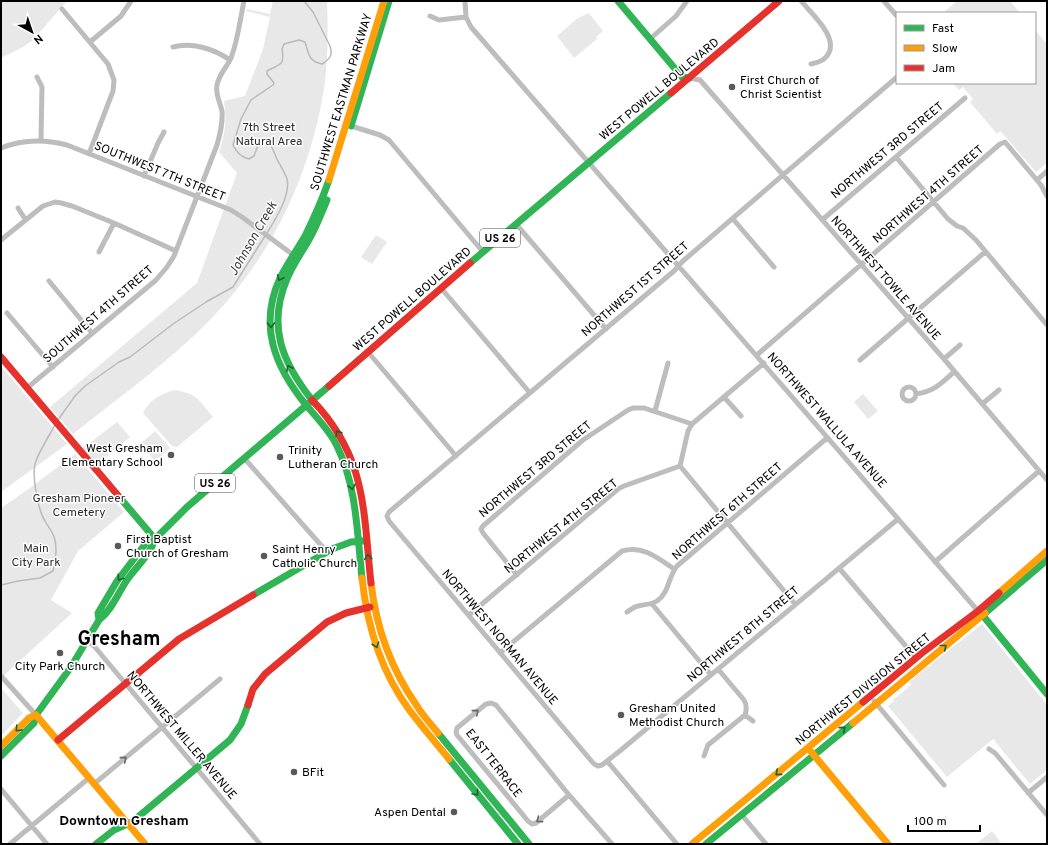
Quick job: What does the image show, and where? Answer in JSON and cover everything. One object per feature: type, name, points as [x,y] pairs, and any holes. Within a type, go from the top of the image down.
[{"type":"main road","name":"SOUTHWEST EASTMAN PARKWAY","points":[[384,1],[330,193],[315,227],[296,257],[286,280],[281,296],[278,331],[281,348],[289,368],[300,385],[344,441],[354,464],[361,489],[374,606],[380,632],[387,652],[408,694],[426,719],[528,844]]},
{"type":"main road","name":"SOUTHWEST EASTMAN PARKWAY","points":[[349,126],[390,1]]},
{"type":"main road","points":[[618,1],[682,77],[689,78]]},
{"type":"main road","name":"WEST POWELL BOULEVARD","points":[[36,715],[58,687],[99,620],[106,615],[127,580],[152,548],[154,539],[187,507],[441,288],[779,1]]},
{"type":"main road","name":"SOUTHWEST EASTMAN PARKWAY","points":[[296,257],[282,272],[274,294],[270,317],[274,352],[279,366],[290,385],[332,438],[345,464],[353,491],[366,608],[371,632],[379,655],[400,698],[416,720],[518,844]]},
{"type":"main road","points":[[1,357],[154,539]]},
{"type":"main road","points":[[58,740],[183,637],[327,552],[344,544],[366,541]]},
{"type":"main road","name":"NORTHWEST DIVISION STREET","points":[[706,844],[980,613],[1047,551]]},
{"type":"main road","name":"NORTHWEST DIVISION STREET","points":[[692,844],[916,658],[980,613],[1047,560]]},
{"type":"main road","points":[[96,844],[114,830],[132,822],[234,735],[241,724],[250,695],[257,683],[265,674],[327,622],[346,613],[374,606]]},
{"type":"main road","name":"NORTHWEST WALLULA AVENUE","points":[[980,613],[1047,694]]},
{"type":"main road","points":[[36,715],[145,844]]},
{"type":"main road","name":"US 26","points":[[1,748],[29,718],[36,715]]},
{"type":"main road","name":"US 26","points":[[1,756],[34,723],[36,715]]},
{"type":"main road","points":[[808,748],[888,844]]},
{"type":"street","points":[[90,42],[121,16],[131,1]]},
{"type":"street","name":"SOUTHWEST 4TH STREET","points":[[27,388],[156,280],[167,267],[176,251],[221,131],[222,112],[216,93],[216,87],[220,76],[230,60],[236,42],[244,1]]},
{"type":"street","points":[[430,16],[439,20],[466,17],[465,1]]},
{"type":"street","points":[[650,39],[676,16],[687,1]]},
{"type":"street","points":[[801,1],[825,30],[830,41],[830,47],[826,58],[811,64]]},
{"type":"street","points":[[884,1],[896,15]]},
{"type":"street","points":[[62,8],[108,64],[114,80],[113,91],[89,154]]},
{"type":"street","name":"NORTHWEST WALLULA AVENUE","points":[[466,17],[471,27],[588,163],[764,363],[827,438],[980,613]]},
{"type":"street","points":[[173,47],[189,46],[205,48],[230,60]]},
{"type":"street","points":[[37,77],[42,87],[41,140]]},
{"type":"street","name":"NORTHWEST TOWLE AVENUE","points":[[689,78],[700,80],[944,359],[1047,480]]},
{"type":"street","name":"NORTHWEST 1ST STREET","points":[[387,516],[389,512],[606,329],[896,78]]},
{"type":"street","name":"NORTHWEST 3RD STREET","points":[[822,220],[965,98]]},
{"type":"street","points":[[349,126],[380,135],[389,140],[484,252]]},
{"type":"street","points":[[144,176],[164,132]]},
{"type":"street","name":"SOUTHWEST 7TH STREET","points":[[1,148],[16,143],[41,140],[67,145],[231,210],[296,257]]},
{"type":"street","name":"NORTHWEST 4TH STREET","points":[[757,355],[1000,144],[1005,142],[1037,180]]},
{"type":"street","points":[[896,157],[952,223],[968,232],[1047,325]]},
{"type":"street","points":[[1047,171],[1037,180],[1047,196]]},
{"type":"street","points":[[1,240],[25,219],[43,206],[55,202],[61,202],[114,223],[176,251]]},
{"type":"street","points":[[18,208],[25,219]]},
{"type":"street","points":[[733,219],[774,267]]},
{"type":"street","points":[[100,252],[114,223]]},
{"type":"street","points":[[516,224],[606,329]]},
{"type":"street","points":[[860,360],[985,252]]},
{"type":"street","points":[[49,281],[92,333]]},
{"type":"street","points":[[441,288],[530,393]]},
{"type":"street","points":[[7,313],[53,367]]},
{"type":"street","points":[[944,359],[960,344]]},
{"type":"street","points":[[368,352],[456,456]]},
{"type":"street","points":[[655,411],[668,363]]},
{"type":"street","points":[[764,363],[692,424],[688,431],[680,466],[795,604]]},
{"type":"street","points":[[916,394],[935,389],[954,372]]},
{"type":"street","points":[[982,404],[999,390]]},
{"type":"street","points":[[724,397],[741,416]]},
{"type":"street","name":"NORTHWEST 3RD STREET","points":[[517,575],[481,529],[483,526],[583,440],[628,410],[633,408],[644,408],[692,424]]},
{"type":"street","name":"NORTHWEST 6TH STREET","points":[[652,604],[658,601],[665,592],[674,569],[827,438]]},
{"type":"street","points":[[244,458],[327,552]]},
{"type":"street","name":"NORTHWEST 4TH STREET","points":[[469,615],[618,489],[680,466]]},
{"type":"street","points":[[936,562],[1039,471]]},
{"type":"street","name":"NORTHWEST NORMAN AVENUE","points":[[387,516],[389,521],[594,764],[598,766],[602,765]]},
{"type":"street","name":"NORTHWEST 8TH STREET","points":[[602,765],[898,519]]},
{"type":"street","points":[[500,653],[622,551],[633,549],[644,550],[674,569]]},
{"type":"street","points":[[839,568],[916,658]]},
{"type":"street","points":[[627,612],[637,606],[652,604],[711,675]]},
{"type":"street","name":"NORTHWEST MILLER AVENUE","points":[[87,640],[94,646],[260,844]]},
{"type":"street","points":[[704,756],[708,745],[745,715],[747,710],[747,705],[718,669]]},
{"type":"street","points":[[1,676],[36,715]]},
{"type":"street","points":[[94,784],[220,679]]},
{"type":"street","points":[[870,696],[944,785]]},
{"type":"street","name":"EAST TERRACE","points":[[569,795],[536,823],[532,824],[528,822],[457,735],[457,728],[486,704],[491,703],[496,705],[569,795],[612,844]]},
{"type":"street","points":[[745,715],[753,721]]},
{"type":"street","points":[[988,749],[995,753],[1047,815]]},
{"type":"street","points":[[607,761],[676,844]]},
{"type":"street","points":[[1028,793],[1047,777]]},
{"type":"street","points":[[10,844],[89,778]]},
{"type":"street","points":[[1,789],[47,844]]},
{"type":"street","points":[[741,814],[766,844]]},
{"type":"green space","points":[[1,1],[67,1],[33,40],[1,58]]},
{"type":"green space","name":"7th Street Natural Area","points":[[273,1],[327,1],[328,31],[325,82],[319,115],[300,180],[271,240],[253,268],[210,320],[161,365],[73,434],[50,407],[197,283],[237,173],[219,152],[225,127],[224,101],[245,96],[263,49],[270,17],[246,11],[247,9],[270,14]]},
{"type":"green space","points":[[957,1],[1010,1],[1019,12],[944,12]]},
{"type":"green space","points":[[589,13],[603,31],[596,37],[597,39],[574,58],[557,36],[578,18]]},
{"type":"green space","points":[[1036,31],[1047,44],[1047,163],[1036,172],[1000,131],[997,134],[970,102],[973,99],[963,87],[959,90],[954,84],[1036,84]]},
{"type":"green space","points":[[376,235],[387,242],[372,264],[361,257]]},
{"type":"green space","points":[[1,366],[67,444],[1,492]]},
{"type":"green space","points":[[175,390],[194,396],[213,417],[177,447],[172,446],[143,413],[149,404],[156,398]]},
{"type":"green space","points":[[863,394],[878,411],[868,419],[854,402]]},
{"type":"green space","points":[[117,422],[130,437],[97,465],[83,448]]},
{"type":"green space","points":[[155,431],[170,448],[155,461],[140,444]]},
{"type":"green space","name":"Main City Park","points":[[75,454],[124,512],[78,551],[51,600],[72,613],[1,678],[1,508]]},
{"type":"green space","points":[[982,624],[1047,705],[1047,770],[1030,784],[993,739],[947,777],[888,706],[911,685],[909,682]]},
{"type":"green space","points":[[1,688],[23,713],[1,736]]},
{"type":"green space","points":[[992,831],[1002,844],[976,844]]},
{"type":"waterway","name":"Johnson Creek","points":[[267,233],[285,200],[288,185],[286,176],[271,146],[265,139],[260,140],[254,156],[249,159],[240,154],[233,145],[241,119],[251,100],[273,85],[274,83],[267,74],[267,71],[282,62],[282,49],[284,44],[299,40],[305,42],[308,53],[317,63],[322,64],[330,56],[330,46],[313,12],[304,1]]},
{"type":"waterway","name":"Johnson Creek","points":[[58,420],[75,396],[85,386],[119,362],[130,357],[173,324],[206,302],[233,287],[265,236]]},
{"type":"waterway","name":"Johnson Creek","points":[[1,585],[40,578],[53,571],[56,556],[55,540],[42,516],[35,485],[34,470],[35,464],[44,444],[55,425]]},
{"type":"traffic: fast","points":[[351,126],[389,1]]},
{"type":"traffic: fast","points":[[618,1],[682,77],[689,78]]},
{"type":"traffic: fast","points":[[470,263],[671,93]]},
{"type":"traffic: fast","points":[[306,405],[295,391],[278,361],[270,329],[270,313],[280,278],[305,236],[318,209],[329,180]]},
{"type":"traffic: fast","points":[[312,400],[301,386],[286,357],[278,328],[278,312],[281,296],[287,279],[308,242],[327,200]]},
{"type":"traffic: fast","points":[[99,620],[98,613],[117,581],[146,543],[155,539],[187,507],[329,386]]},
{"type":"traffic: fast","points":[[306,405],[331,435],[344,462],[349,478],[355,510],[362,578]]},
{"type":"traffic: fast","points":[[121,499],[155,539]]},
{"type":"traffic: fast","points":[[1,756],[34,723],[36,715],[71,667],[99,620],[108,611],[127,580],[147,555],[155,539]]},
{"type":"traffic: fast","points":[[253,595],[332,549],[351,542],[363,541]]},
{"type":"traffic: fast","points":[[985,613],[1047,560]]},
{"type":"traffic: fast","points":[[980,612],[1047,694]]},
{"type":"traffic: fast","points":[[96,844],[114,830],[132,822],[230,740],[241,724],[248,705]]},
{"type":"traffic: fast","points":[[706,844],[853,723]]},
{"type":"traffic: fast","points":[[438,733],[529,844]]},
{"type":"traffic: fast","points":[[449,759],[518,844]]},
{"type":"traffic: slow","points":[[329,180],[384,1]]},
{"type":"traffic: slow","points":[[999,593],[1047,551]]},
{"type":"traffic: slow","points":[[362,578],[364,596],[372,631],[383,664],[391,681],[410,711],[449,759]]},
{"type":"traffic: slow","points":[[371,583],[377,616],[392,662],[408,692],[438,733]]},
{"type":"traffic: slow","points":[[853,723],[985,613]]},
{"type":"traffic: slow","points":[[692,844],[863,702]]},
{"type":"traffic: slow","points":[[36,715],[145,844]]},
{"type":"traffic: slow","points":[[1,746],[29,718],[36,715]]},
{"type":"traffic: slow","points":[[808,748],[888,844]]},
{"type":"traffic: jam","points":[[671,93],[779,1]]},
{"type":"traffic: jam","points":[[329,386],[470,263]]},
{"type":"traffic: jam","points":[[1,357],[121,499]]},
{"type":"traffic: jam","points":[[312,400],[330,421],[343,442],[353,464],[363,508],[371,583]]},
{"type":"traffic: jam","points":[[863,702],[922,653],[978,611],[999,593]]},
{"type":"traffic: jam","points":[[58,740],[179,639],[253,595]]},
{"type":"traffic: jam","points":[[248,705],[253,689],[265,674],[327,622],[346,613],[370,607]]},
{"type":"place","name":"First Church of Christ Scientist","points":[[732,87]]},
{"type":"place","name":"West Gresham Elementary School","points":[[171,455]]},
{"type":"place","name":"Trinity Lutheran Church","points":[[280,457]]},
{"type":"place","name":"First Baptist Church of Gresham","points":[[118,546]]},
{"type":"place","name":"Saint Henry Catholic Church","points":[[264,556]]},
{"type":"place","name":"City Park Church","points":[[60,653]]},
{"type":"place","name":"Gresham United Methodist Church","points":[[621,715]]},
{"type":"place","name":"BFit","points":[[294,772]]},
{"type":"place","name":"Aspen Dental","points":[[454,812]]},
{"type":"district","name":"Gresham","points":[[119,638]]},
{"type":"district","name":"Downtown Gresham","points":[[124,820]]},
{"type":"park label","name":"Gresham Pioneer Cemetery","points":[[79,505]]}]
